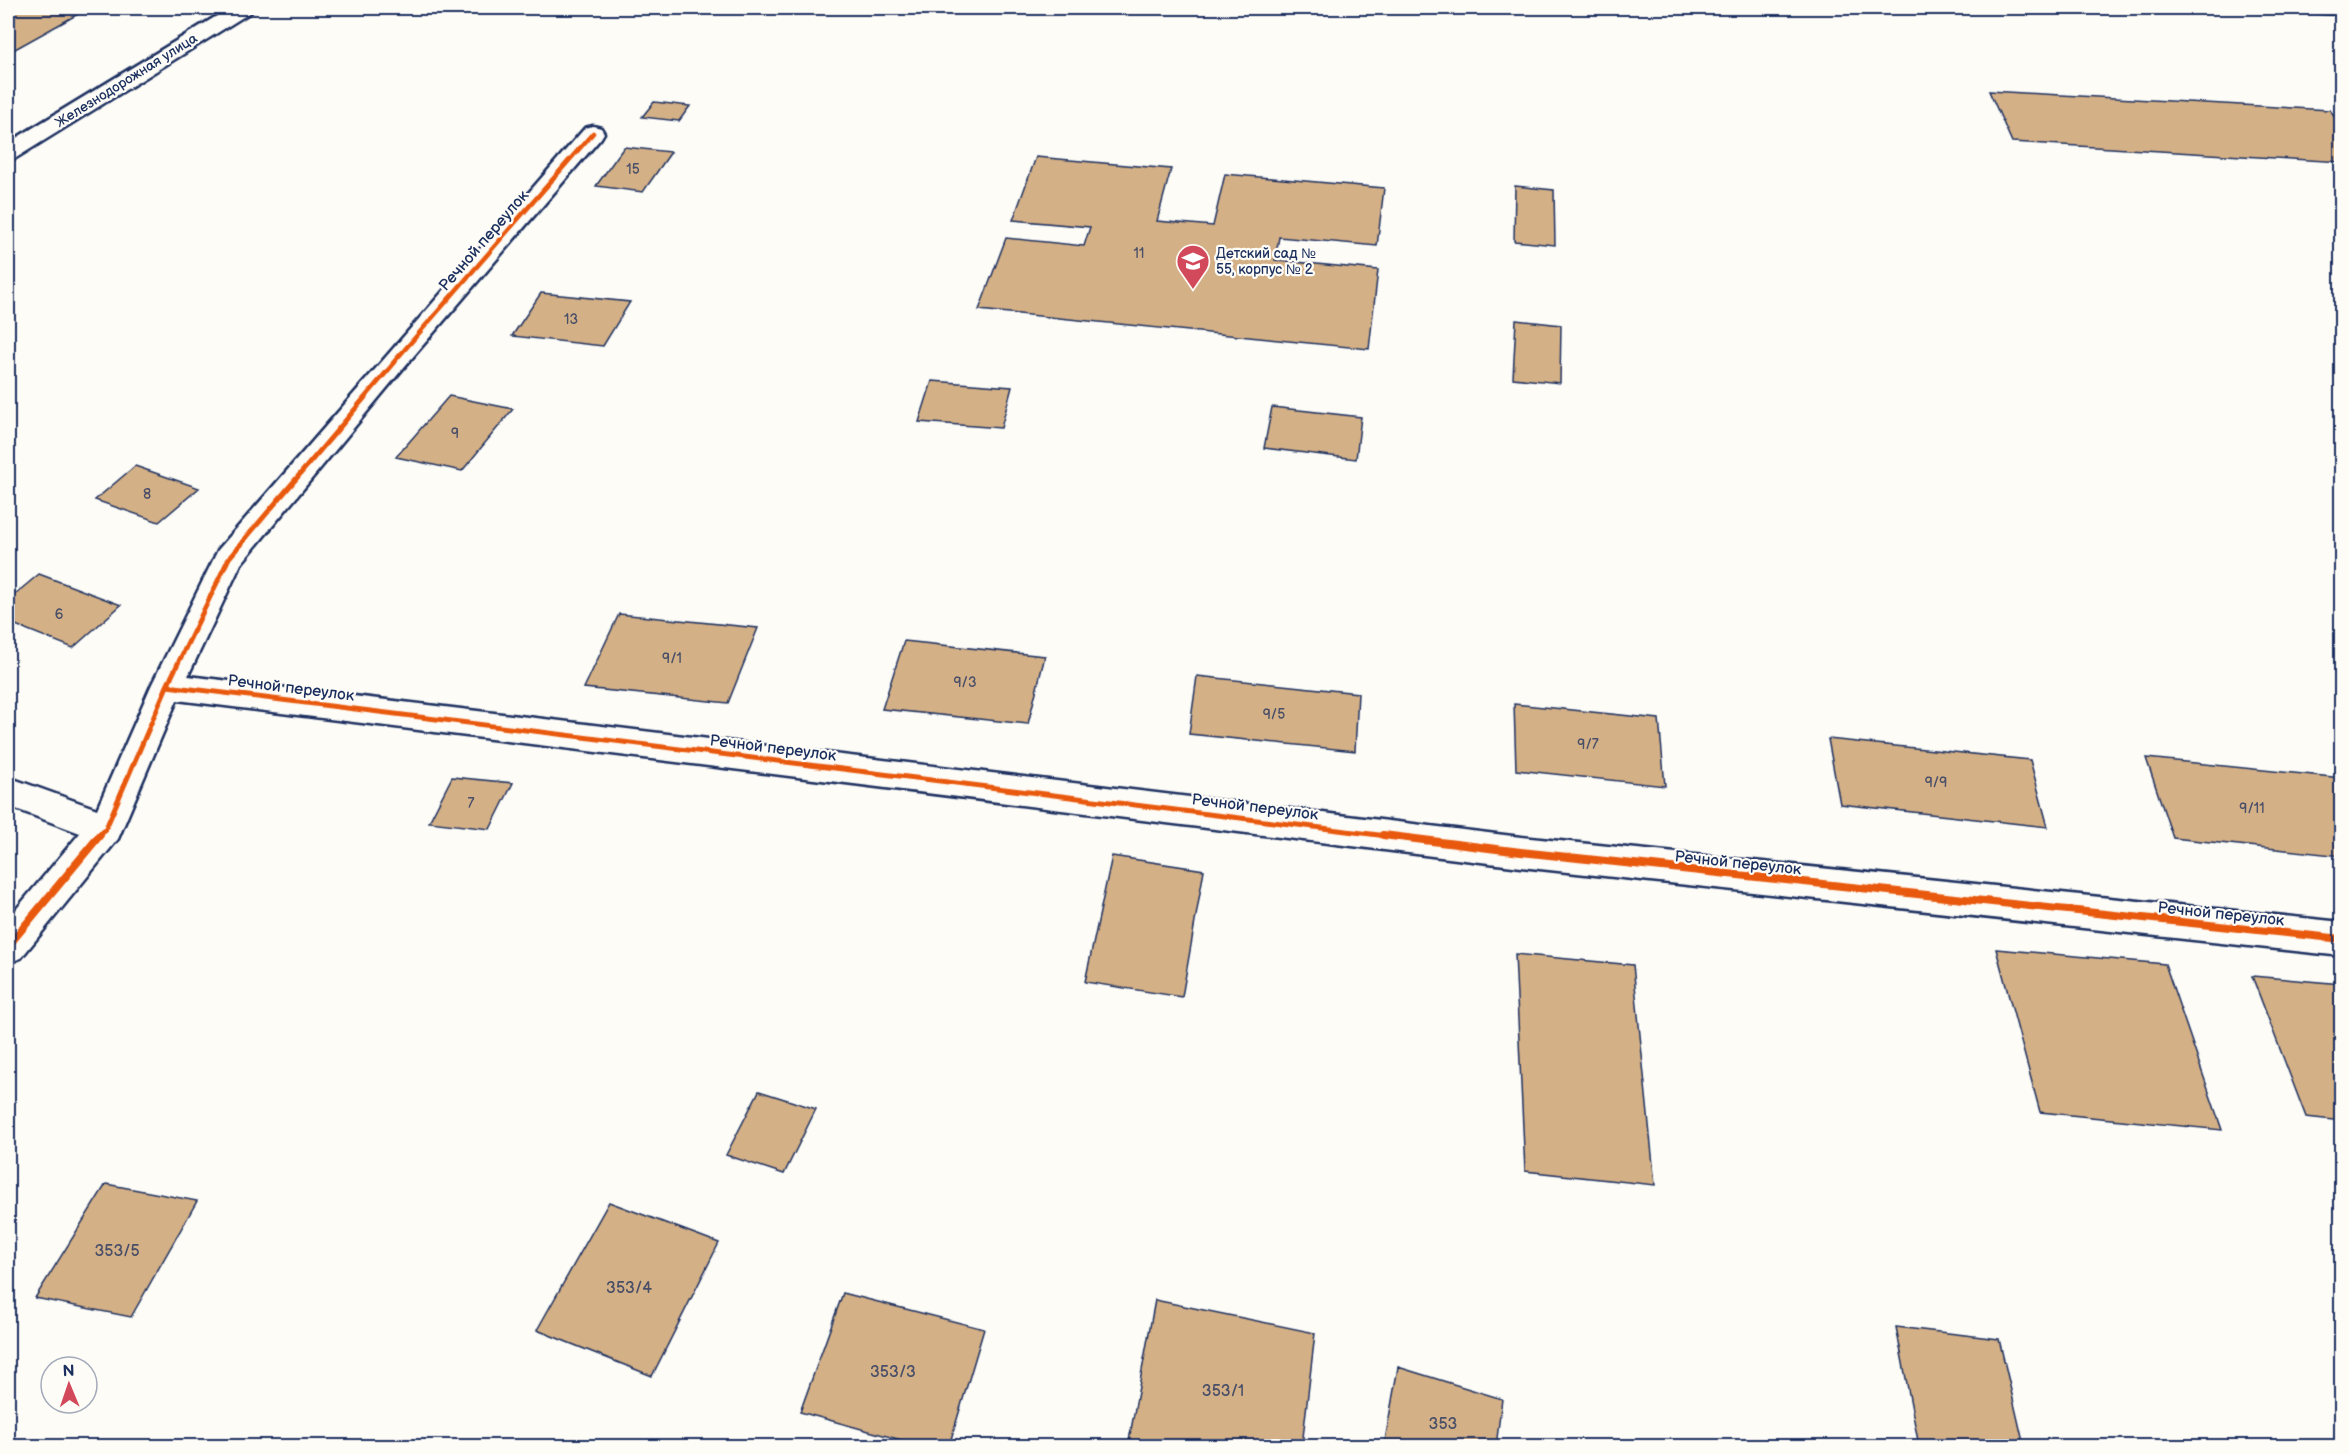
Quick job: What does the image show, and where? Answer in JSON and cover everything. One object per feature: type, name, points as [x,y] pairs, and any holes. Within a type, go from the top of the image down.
[{"type":"street","name":"Железнодорожная улица","points":[[8,153],[244,8]]},
{"type":"street","name":"Речной переулок","points":[[8,946],[106,828],[167,686],[229,558],[396,360],[593,133]]},
{"type":"street","name":"Речной переулок","points":[[167,686],[1509,851],[2342,939]]},
{"type":"street","points":[[8,790],[106,828]]},
{"type":"building","points":[[8,8],[89,8],[8,53]]},
{"type":"building","points":[[2221,8],[2342,8],[2342,16]]},
{"type":"building","points":[[1989,91],[2330,110],[2342,126],[2342,162],[2012,142]]},
{"type":"building","points":[[654,102],[690,106],[679,121],[642,117]]},
{"type":"building","points":[[624,147],[671,152],[643,192],[596,186]]},
{"type":"building","points":[[1036,157],[1171,169],[1157,221],[1213,226],[1225,174],[1384,188],[1377,246],[1279,237],[1275,260],[1378,270],[1369,349],[979,310],[1006,238],[1084,246],[1090,227],[1013,220]]},
{"type":"building","points":[[1515,186],[1554,190],[1555,245],[1514,241]]},
{"type":"building","points":[[541,293],[630,302],[603,346],[512,336]]},
{"type":"building","points":[[1516,320],[1561,325],[1560,383],[1513,378]]},
{"type":"building","points":[[932,381],[1012,387],[1001,428],[919,422]]},
{"type":"building","points":[[449,396],[513,409],[462,471],[396,457]]},
{"type":"building","points":[[1272,407],[1361,417],[1356,459],[1264,448]]},
{"type":"building","points":[[135,466],[199,488],[159,522],[95,500]]},
{"type":"building","points":[[39,574],[121,605],[73,648],[8,622],[8,600]]},
{"type":"building","points":[[619,614],[758,628],[728,703],[584,688]]},
{"type":"building","points":[[904,641],[1045,656],[1028,724],[882,709]]},
{"type":"building","points":[[1197,676],[1358,693],[1355,751],[1189,734]]},
{"type":"building","points":[[1514,704],[1659,719],[1665,786],[1516,770]]},
{"type":"building","points":[[1828,739],[2030,760],[2048,827],[1840,804]]},
{"type":"building","points":[[2146,758],[2342,778],[2342,856],[2173,838]]},
{"type":"building","points":[[452,777],[513,783],[490,829],[429,822]]},
{"type":"building","points":[[1112,856],[1204,870],[1182,997],[1085,982]]},
{"type":"building","points":[[1996,949],[2165,964],[2222,1130],[2040,1112]]},
{"type":"building","points":[[1515,954],[1633,965],[1655,1185],[1525,1171]]},
{"type":"building","points":[[2252,976],[2342,984],[2342,1121],[2306,1117]]},
{"type":"building","points":[[759,1091],[816,1109],[784,1174],[726,1155]]},
{"type":"building","points":[[106,1184],[197,1201],[131,1317],[35,1298]]},
{"type":"building","points":[[609,1202],[719,1243],[652,1376],[537,1330]]},
{"type":"building","points":[[843,1293],[984,1329],[949,1446],[923,1446],[800,1412]]},
{"type":"building","points":[[1155,1300],[1315,1333],[1302,1446],[1128,1446]]},
{"type":"building","points":[[1896,1327],[1999,1339],[2024,1446],[1919,1446]]},
{"type":"building","points":[[1398,1367],[1502,1399],[1496,1446],[1384,1446]]},
{"type":"cycle path","points":[[8,946],[106,828],[167,686],[229,558],[396,360],[593,133]]},
{"type":"cycle path","points":[[167,686],[1521,852],[2342,939]]},
{"type":"place","name":"Детский сад № 55, корпус № 2","points":[[1193,290]]}]
